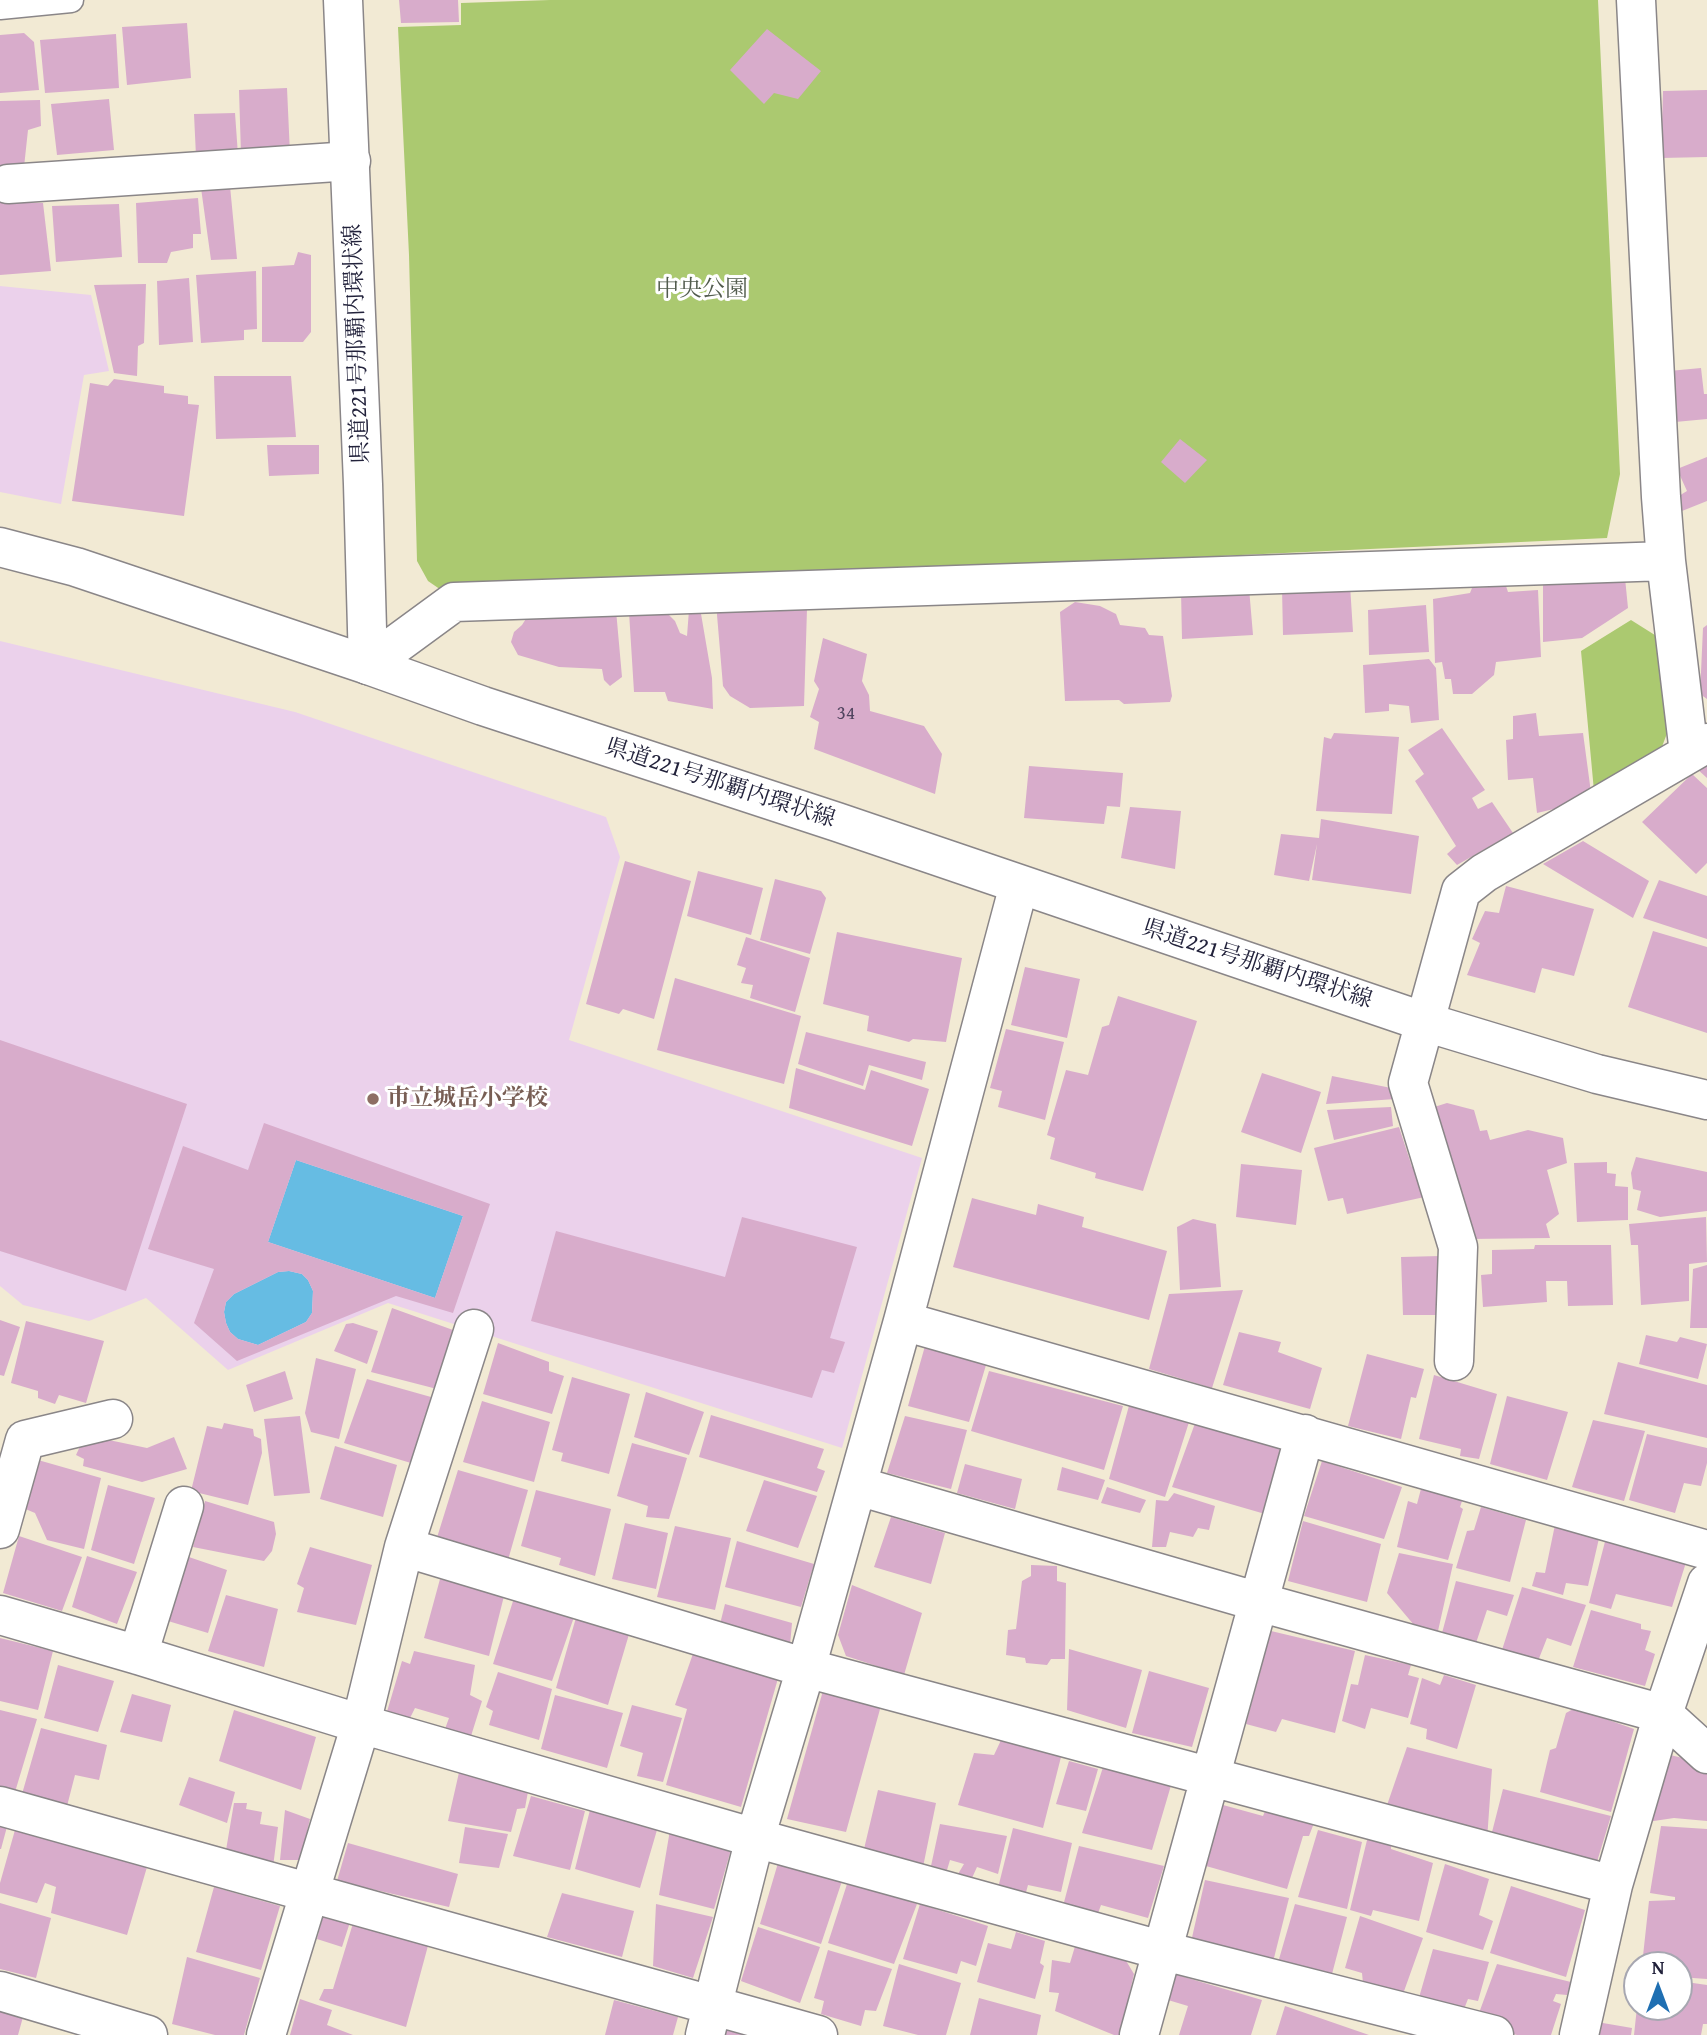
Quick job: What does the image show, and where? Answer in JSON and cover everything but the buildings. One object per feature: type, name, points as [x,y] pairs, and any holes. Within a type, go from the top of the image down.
[{"type":"street","name":"県道221号那覇内環状線","points":[[343,0],[368,666],[1425,1022],[1598,1074],[1707,1100]]},
{"type":"street","points":[[1454,1361],[1458,1247],[1408,1083],[1461,891],[1484,873],[1698,748],[1666,561],[1636,0]]},
{"type":"street","points":[[8,184],[351,161]]},
{"type":"street","points":[[0,547],[76,567],[368,666],[454,602],[1666,561]]},
{"type":"street","points":[[709,2020],[755,1838],[904,1321],[1019,885]]},
{"type":"street","points":[[904,1321],[1707,1550]]},
{"type":"street","points":[[266,2035],[361,1724],[404,1547],[474,1329]]},
{"type":"street","points":[[0,1528],[13,1437],[113,1419]]},
{"type":"street","points":[[1139,2035],[1305,1434]]},
{"type":"street","points":[[858,1486],[1259,1602],[1663,1714],[1707,1754]]},
{"type":"street","points":[[138,1654],[184,1506]]},
{"type":"street","points":[[404,1547],[806,1668],[1613,1885]]},
{"type":"street","points":[[1578,2035],[1613,1885],[1663,1714],[1707,1583]]},
{"type":"street","points":[[0,1615],[138,1654],[361,1724],[755,1838],[1164,1951],[1494,2035]]},
{"type":"street","points":[[0,1806],[309,1893],[709,2020],[818,2035]]},
{"type":"street","points":[[0,1992],[148,2035]]},
{"type":"lane","points":[[0,7],[71,0]]},
{"type":"shaded area","points":[[0,286],[91,295],[109,371],[84,375],[61,504],[0,492]]},
{"type":"shaded area","name":"市立城岳小学校","points":[[0,641],[295,712],[606,817],[620,857],[569,1040],[922,1158],[842,1448],[388,1303],[228,1370],[146,1298],[89,1321],[23,1305],[0,1286]]},
{"type":"green space","name":"中央公園","points":[[550,0],[1598,0],[1620,474],[1607,538],[444,592],[428,581],[417,561],[409,255],[398,27],[461,25],[461,3]]},
{"type":"green space","points":[[1631,620],[1658,637],[1669,728],[1660,752],[1594,791],[1581,651]]},
{"type":"water","points":[[296,1160],[463,1216],[435,1298],[268,1242]]},
{"type":"water","points":[[278,1272],[302,1274],[313,1291],[312,1313],[306,1322],[258,1345],[238,1339],[230,1332],[226,1323],[226,1302],[234,1294]]},
{"type":"place","name":"市立城岳小学校","points":[[373,1099]]}]
